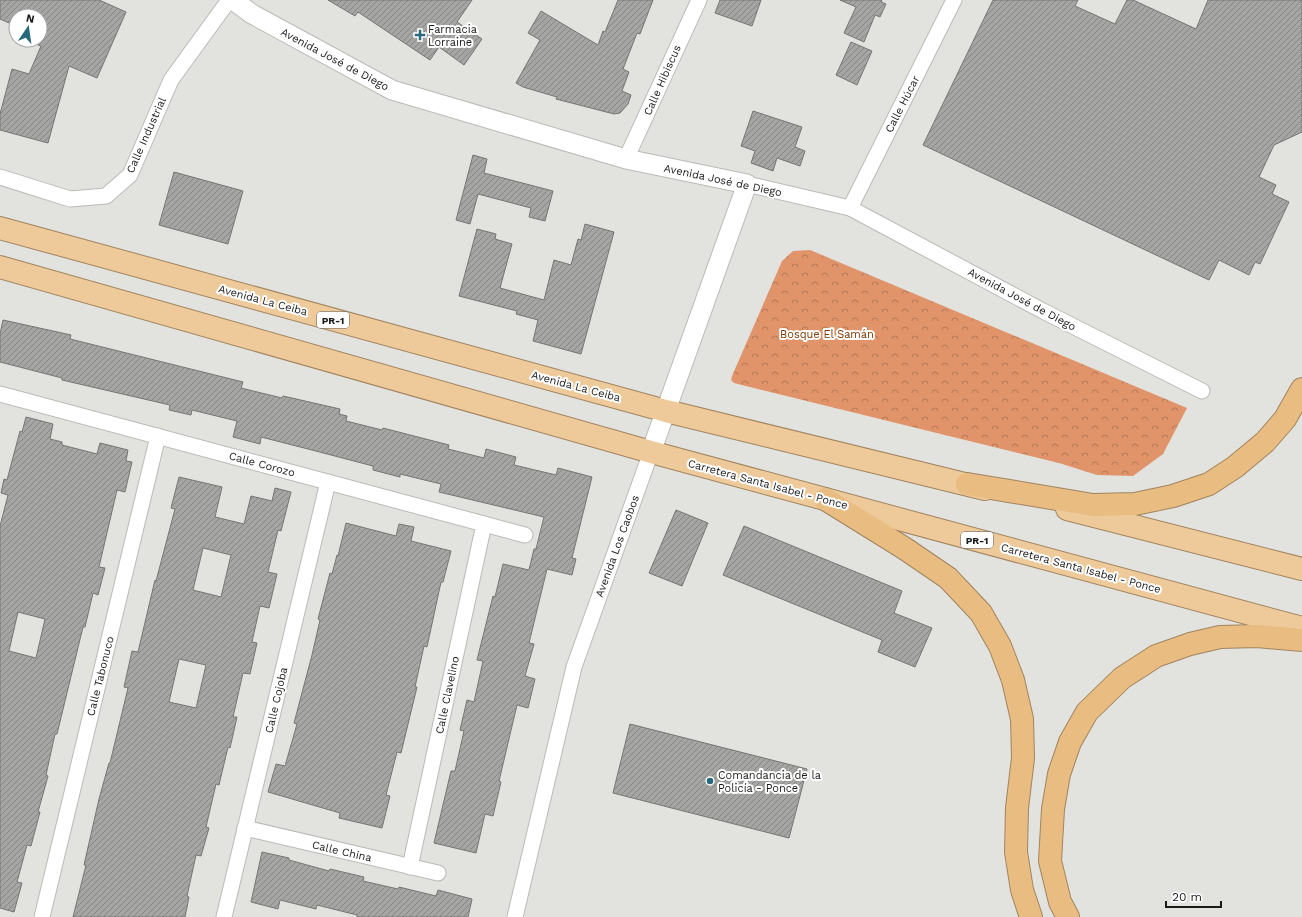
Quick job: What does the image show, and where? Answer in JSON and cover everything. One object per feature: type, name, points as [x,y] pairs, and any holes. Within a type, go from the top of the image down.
[{"type":"highway","name":"Avenida La Ceiba","points":[[0,228],[666,411]]},
{"type":"highway","name":"PR-1","points":[[0,267],[651,452]]},
{"type":"highway","points":[[967,484],[1093,505],[1136,504],[1173,496],[1209,484],[1235,468],[1265,442],[1285,419],[1302,389]]},
{"type":"highway","name":"PR-1","points":[[666,411],[967,484],[1302,569]]},
{"type":"highway","name":"Carretera Santa Isabel - Ponce","points":[[651,452],[1302,628]]},
{"type":"highway","points":[[825,499],[904,548],[948,578],[981,613],[1000,646],[1013,680],[1022,719],[1023,758],[1017,808],[1016,852],[1022,890],[1031,917]]},
{"type":"highway","points":[[1068,917],[1060,902],[1050,861],[1052,809],[1059,774],[1070,742],[1087,712],[1122,678],[1156,656],[1190,644],[1220,637],[1257,636],[1302,640]]},
{"type":"street","name":"Calle Industrial","points":[[0,177],[70,199],[106,196],[130,175],[171,80],[229,0]]},
{"type":"street","name":"Avenida José de Diego","points":[[233,0],[252,14],[392,90],[626,159],[747,184],[850,208],[1043,311],[1202,391]]},
{"type":"street","name":"Calle Hibiscus","points":[[626,159],[698,0]]},
{"type":"street","name":"Calle Húcar","points":[[850,208],[954,0]]},
{"type":"street","name":"Avenida Los Caobos","points":[[515,917],[574,667],[747,184]]},
{"type":"street","name":"Calle Corozo","points":[[0,394],[525,535]]},
{"type":"street","name":"Calle Tabonuco","points":[[42,917],[158,436]]},
{"type":"street","name":"Calle Cojoba","points":[[224,917],[328,482]]},
{"type":"street","name":"Calle Clavelino","points":[[410,867],[484,524]]},
{"type":"street","name":"Calle China","points":[[245,828],[438,873]]},
{"type":"green space","name":"Bosque El Samán","points":[[810,250],[1187,408],[1163,454],[1133,476],[1097,475],[1059,463],[734,383],[731,380],[732,376],[782,261],[793,251]]},
{"type":"building","points":[[0,0],[99,0],[126,12],[97,78],[69,66],[48,143],[0,130],[0,114],[12,69],[29,74],[40,48],[48,48],[48,8],[8,8],[8,22],[0,19]]},
{"type":"building","name":"Farmacia Lorraine","points":[[328,0],[472,0],[457,22],[482,39],[464,65],[439,47],[430,60],[358,12],[355,16]]},
{"type":"building","points":[[618,0],[653,0],[640,34],[637,33],[623,69],[629,72],[622,91],[631,95],[628,104],[620,113],[614,114],[556,99],[557,97],[523,87],[516,83],[540,40],[528,33],[541,11],[598,45]]},
{"type":"building","points":[[720,0],[761,0],[752,26],[715,13]]},
{"type":"building","points":[[840,0],[882,0],[881,2],[886,4],[880,17],[875,15],[864,42],[844,33],[856,7]]},
{"type":"building","points":[[993,0],[1078,0],[1075,6],[1115,24],[1127,0],[1133,0],[1196,29],[1208,0],[1302,0],[1302,132],[1274,145],[1259,177],[1276,185],[1272,194],[1289,202],[1260,264],[1255,262],[1249,275],[1219,260],[1209,280],[923,145]]},
{"type":"building","points":[[851,42],[872,51],[857,85],[836,75]]},
{"type":"building","points":[[753,111],[802,127],[795,147],[805,151],[800,166],[777,158],[773,171],[751,163],[755,151],[741,146]]},
{"type":"building","points":[[473,155],[487,159],[484,173],[553,191],[545,221],[529,217],[531,208],[478,194],[470,224],[456,220]]},
{"type":"building","points":[[174,172],[243,191],[228,244],[159,225]]},
{"type":"building","points":[[585,224],[614,232],[581,354],[533,341],[538,320],[516,314],[517,311],[459,296],[477,229],[496,234],[495,239],[512,244],[500,288],[544,300],[554,260],[571,265],[578,239],[581,240]]},
{"type":"building","points":[[3,320],[71,335],[70,339],[243,382],[241,388],[282,398],[283,396],[340,409],[339,414],[347,416],[346,421],[382,430],[383,428],[449,445],[448,449],[484,458],[486,449],[516,457],[514,465],[556,475],[558,468],[592,477],[572,558],[576,559],[572,575],[547,569],[529,643],[534,644],[525,676],[535,679],[528,708],[517,705],[499,781],[501,782],[493,816],[485,814],[476,853],[434,843],[451,771],[455,771],[464,731],[460,730],[467,700],[474,702],[483,661],[477,660],[493,596],[495,597],[503,564],[529,570],[544,517],[439,492],[441,484],[400,474],[400,477],[373,470],[373,466],[308,449],[261,437],[260,444],[233,437],[237,421],[192,410],[191,415],[169,410],[170,405],[62,380],[62,378],[0,362],[0,334]]},
{"type":"building","points":[[26,417],[53,424],[50,439],[62,442],[62,445],[97,454],[100,443],[128,450],[126,461],[132,462],[125,492],[117,490],[99,567],[105,568],[98,595],[93,593],[85,627],[83,627],[57,734],[55,734],[46,775],[48,776],[38,812],[40,812],[31,846],[27,845],[17,882],[22,883],[14,912],[0,908],[0,526],[8,495],[1,493],[4,479],[7,480],[20,431],[22,432]],"holes":[[[18,612],[45,619],[36,658],[9,651]]]},
{"type":"building","points":[[179,477],[222,487],[215,517],[244,524],[251,496],[272,501],[275,488],[291,492],[281,531],[278,530],[268,572],[277,574],[269,608],[260,606],[252,642],[257,643],[250,674],[243,673],[233,717],[237,717],[230,748],[228,747],[219,785],[216,784],[206,827],[209,828],[201,856],[196,855],[187,896],[189,897],[185,917],[73,917],[86,865],[84,865],[99,799],[110,763],[128,688],[124,687],[132,651],[138,652],[155,580],[156,581],[175,509],[171,508]],"holes":[[[203,548],[231,555],[221,597],[193,590]],[[179,659],[206,665],[196,708],[169,702]]]},
{"type":"building","points":[[676,510],[708,523],[682,586],[649,573]]},
{"type":"building","points":[[346,523],[396,536],[399,524],[414,527],[411,541],[451,551],[443,582],[441,582],[427,647],[424,646],[415,687],[417,687],[401,753],[397,752],[386,795],[390,796],[382,828],[339,818],[340,813],[268,792],[276,764],[285,766],[297,724],[294,723],[312,655],[320,620],[318,619],[330,573],[332,574],[337,555],[338,556]]},
{"type":"building","points":[[744,526],[902,591],[894,613],[932,628],[915,667],[878,652],[882,640],[723,575]]},
{"type":"building","name":"Comandancia de la Policía - Ponce","points":[[630,724],[807,769],[789,838],[613,793]]},
{"type":"building","points":[[262,852],[289,858],[289,860],[329,871],[330,869],[364,877],[363,881],[398,889],[399,887],[436,896],[438,890],[472,899],[468,917],[357,917],[357,915],[317,905],[316,909],[280,900],[278,909],[251,902]]},
{"type":"place","name":"Farmacia Lorraine","points":[[420,35]]},
{"type":"place","name":"Comandancia de la Policía - Ponce","points":[[710,781]]}]
